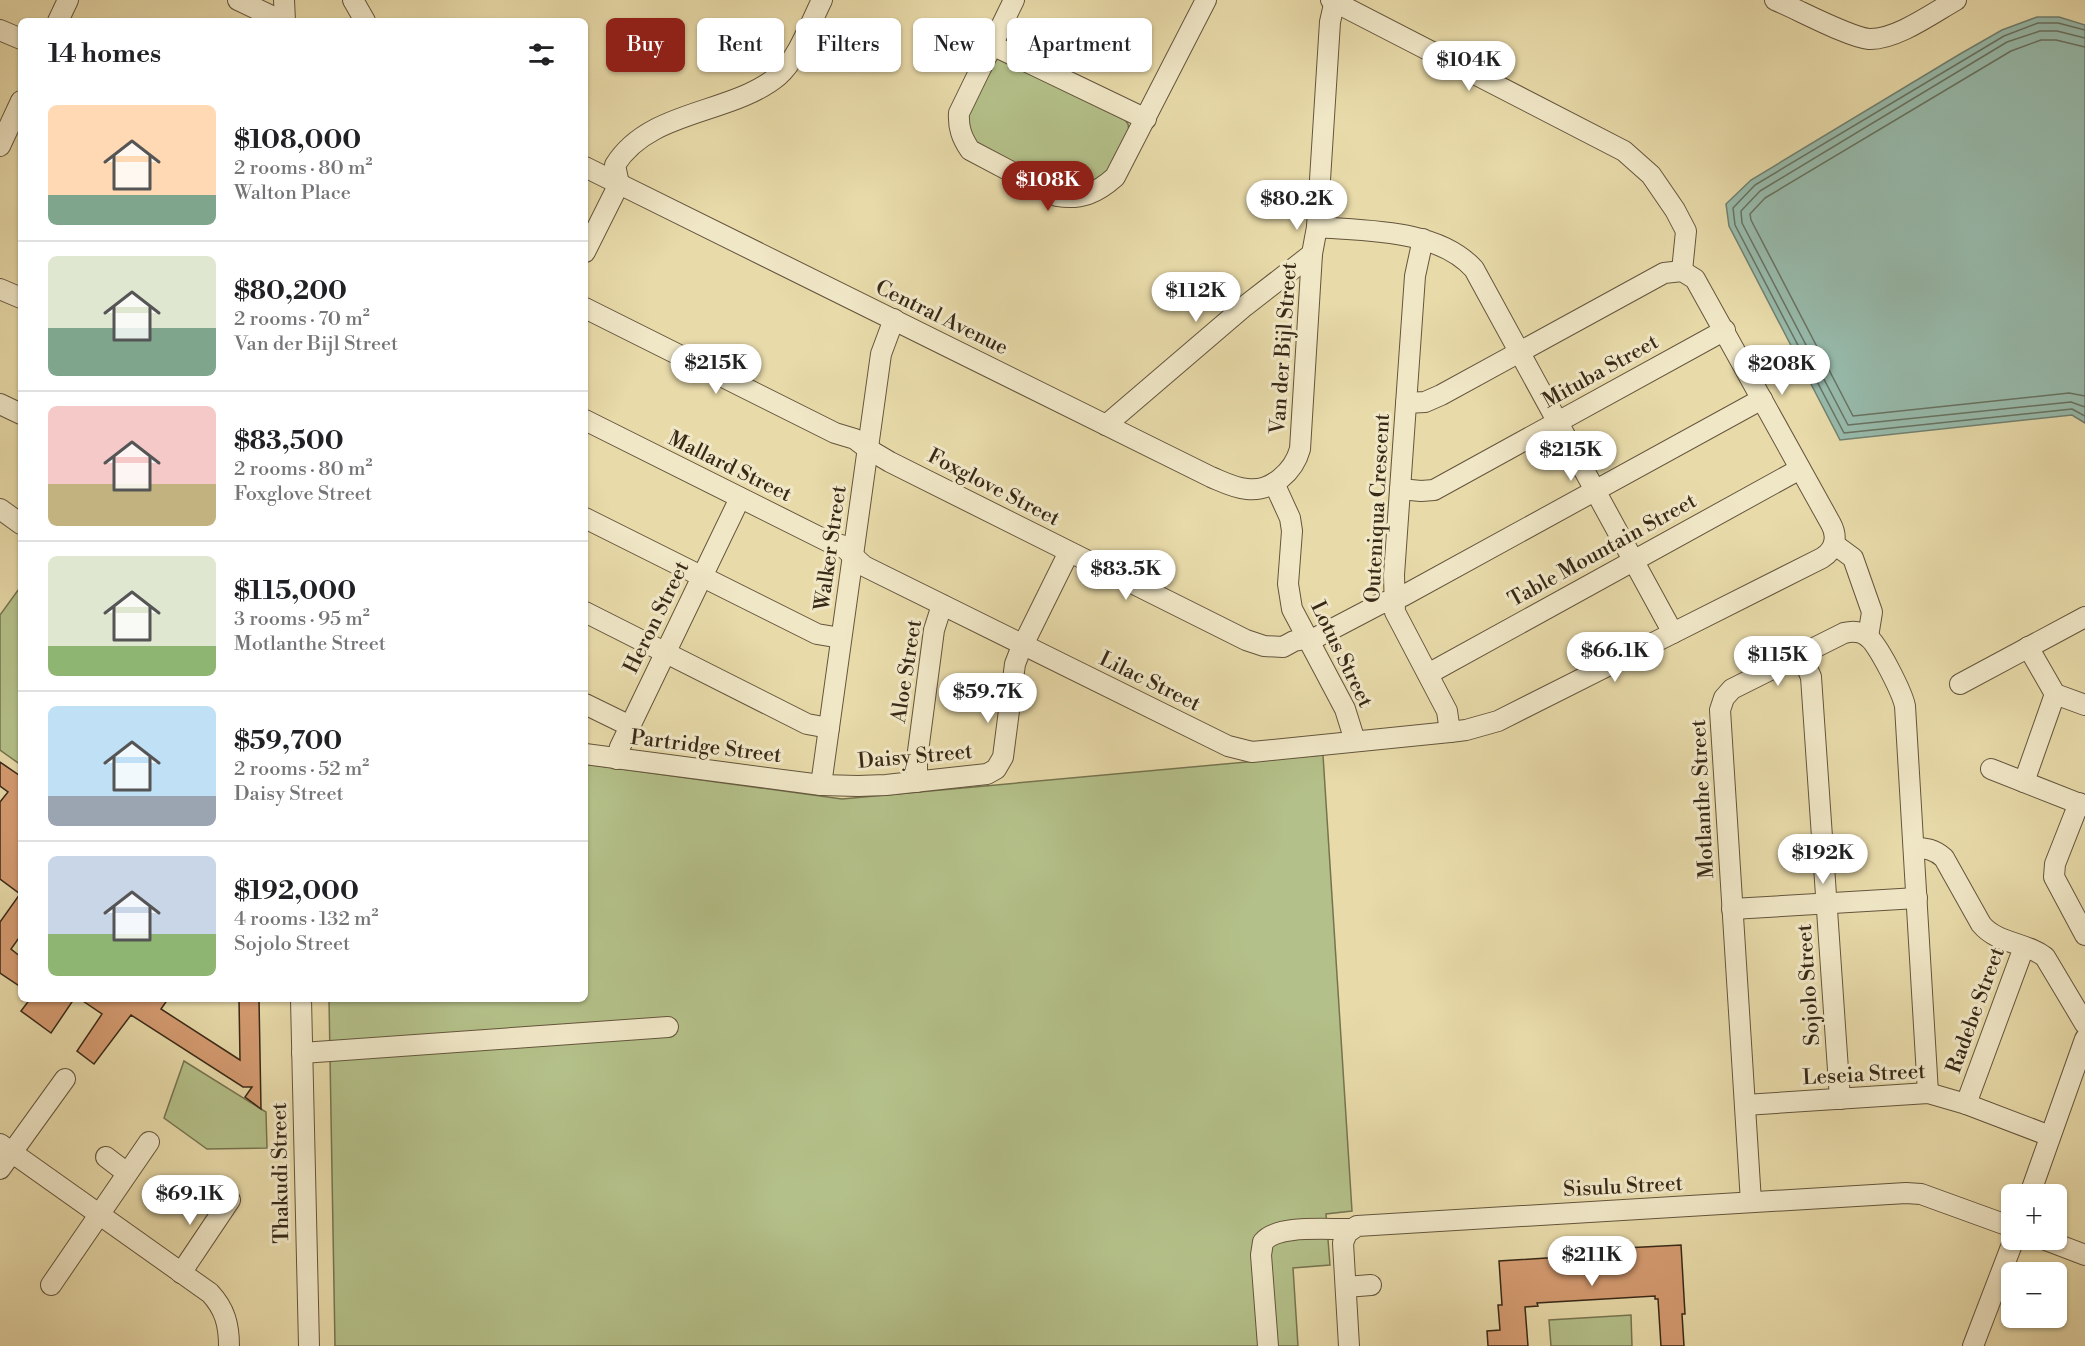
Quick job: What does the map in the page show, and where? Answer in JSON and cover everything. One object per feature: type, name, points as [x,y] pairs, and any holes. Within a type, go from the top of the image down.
[{"type":"street","points":[[59,18],[68,0]]},
{"type":"street","points":[[238,0],[277,18]]},
{"type":"street","points":[[283,18],[284,0]]},
{"type":"street","points":[[353,0],[363,18]]},
{"type":"street","points":[[588,246],[619,184],[615,165],[623,152],[641,137],[675,121],[741,96],[780,74],[794,55],[822,0]]},
{"type":"street","points":[[995,39],[1014,0]]},
{"type":"street","points":[[979,72],[959,113],[958,125],[970,150],[1057,196],[1071,198],[1103,188],[1115,177],[1206,0]]},
{"type":"street","points":[[1334,0],[1624,151],[1652,175],[1686,231],[1682,271]]},
{"type":"street","name":"Van der Bijl Street","points":[[1277,481],[1298,459],[1300,449],[1312,254],[1317,227],[1330,22],[1334,0]]},
{"type":"street","points":[[1775,0],[1868,39],[1894,34],[1956,0]]},
{"type":"street","points":[[0,30],[18,38]]},
{"type":"street","points":[[995,46],[1146,119]]},
{"type":"street","points":[[0,146],[18,107]]},
{"type":"street","name":"Central Avenue","points":[[588,168],[1228,484],[1250,489],[1277,481]]},
{"type":"street","points":[[1317,227],[1397,233],[1423,239],[1457,255],[1474,269],[1673,633]]},
{"type":"street","name":"Outeniqua Crescent","points":[[1423,239],[1415,276],[1394,575],[1395,612],[1447,711],[1450,732]]},
{"type":"street","points":[[1106,425],[1236,313],[1312,254]]},
{"type":"street","points":[[1406,403],[1425,402],[1441,395],[1664,273],[1682,271],[1700,284],[1834,530],[1832,550],[1822,558],[1498,721],[1450,732]]},
{"type":"street","points":[[0,289],[18,297]]},
{"type":"street","name":"Foxglove Street","points":[[588,310],[835,433],[855,439],[868,449],[1255,644],[1274,647],[1283,647],[1294,641],[1317,637],[1380,604],[1403,596],[1762,399]]},
{"type":"street","name":"Walker Street","points":[[821,784],[881,354],[894,319]]},
{"type":"street","name":"Mituba Street","points":[[1400,489],[1434,490],[1725,330]]},
{"type":"street","points":[[0,404],[18,413]]},
{"type":"street","name":"Mallard Street","points":[[588,422],[833,544],[841,545],[853,556]]},
{"type":"street","name":"Table Mountain Street","points":[[1428,674],[1800,469]]},
{"type":"street","name":"Lotus Street","points":[[1277,481],[1290,518],[1292,531],[1289,597],[1292,609],[1345,709],[1355,741]]},
{"type":"street","name":"Heron Street","points":[[617,759],[620,747],[740,498]]},
{"type":"street","points":[[0,509],[18,522]]},
{"type":"street","points":[[588,519],[817,634],[841,638]]},
{"type":"street","points":[[1834,544],[1853,558],[1872,612],[1868,637],[1876,647],[1905,706],[1928,1093]]},
{"type":"street","name":"Daisy Street","points":[[821,784],[858,786],[918,782],[982,775],[996,769],[1003,757],[1015,664],[1069,552]]},
{"type":"street","name":"Lilac Street","points":[[853,556],[864,566],[1236,749],[1252,752],[1450,732]]},
{"type":"street","name":"Aloe Street","points":[[918,782],[917,759],[932,642],[942,604]]},
{"type":"street","points":[[588,614],[807,724],[829,728]]},
{"type":"street","points":[[1960,684],[2085,617]]},
{"type":"street","name":"Motlanthe Street","points":[[1751,1202],[1720,717],[1722,704],[1732,689],[1844,633],[1856,632],[1868,637]]},
{"type":"street","points":[[2028,647],[2055,694],[2085,705]]},
{"type":"street","name":"Sojolo Street","points":[[1801,654],[1810,677],[1840,1098]]},
{"type":"street","points":[[2024,782],[2055,694]]},
{"type":"street","points":[[588,705],[630,726]]},
{"type":"street","name":"Partridge Street","points":[[588,754],[821,784]]},
{"type":"street","points":[[1991,770],[2082,805],[2055,864],[2054,877],[2085,935]]},
{"type":"street","name":"Radebe Street","points":[[1914,848],[1929,848],[1944,858],[1984,929],[1995,936],[2024,946],[1966,1104]]},
{"type":"street","points":[[1732,909],[1917,898]]},
{"type":"street","points":[[2024,946],[2041,953],[2049,961],[2085,1024]]},
{"type":"street","name":"Thakudi Street","points":[[301,1002],[309,1346]]},
{"type":"street","points":[[302,1053],[668,1027]]},
{"type":"street","points":[[2033,1184],[2085,1039]]},
{"type":"street","points":[[0,1169],[6,1148],[65,1079]]},
{"type":"street","name":"Leseia Street","points":[[1745,1105],[1928,1093],[1966,1104],[2050,1136]]},
{"type":"street","points":[[51,1285],[149,1142]]},
{"type":"street","points":[[6,1148],[210,1293],[218,1302],[227,1321],[229,1346]]},
{"type":"street","points":[[106,1157],[127,1173]]},
{"type":"street","name":"Sisulu Street","points":[[1268,1346],[1261,1255],[1263,1242],[1271,1234],[1284,1230],[1351,1230],[1357,1226],[1906,1193],[1921,1194],[2001,1223]]},
{"type":"street","points":[[181,1273],[230,1200]]},
{"type":"street","points":[[1349,1346],[1343,1244],[1351,1230]]},
{"type":"street","points":[[2067,1248],[2085,1255]]},
{"type":"street","points":[[1973,1346],[2010,1250]]},
{"type":"street","points":[[1346,1287],[1371,1285]]},
{"type":"green space","points":[[998,59],[1007,61],[1007,72],[1029,72],[1124,118],[1129,131],[1104,177],[1086,188],[1059,188],[981,147],[970,136],[967,117],[987,72],[995,72],[995,61]]},
{"type":"green space","points":[[18,590],[18,763],[0,750],[0,615]]},
{"type":"green space","points":[[1323,755],[1352,1211],[1326,1214],[1330,1265],[1293,1268],[1298,1346],[335,1346],[329,1002],[588,1002],[588,764],[842,799]]},
{"type":"green space","points":[[184,1061],[266,1112],[267,1148],[207,1149],[164,1118]]},
{"type":"green space","points":[[1631,1315],[1632,1346],[1551,1346],[1549,1320]]},
{"type":"water","points":[[2037,17],[2059,17],[2085,25],[2085,423],[2072,415],[1840,440],[1729,226],[1726,204],[1751,180],[1960,54],[2002,30]]},
{"type":"building","points":[[0,762],[18,774],[18,892],[0,879],[0,802],[8,792],[0,786]]},
{"type":"building","points":[[18,897],[18,939],[11,949],[18,955],[18,985],[0,973],[0,922]]},
{"type":"building","points":[[28,1002],[72,1002],[51,1033],[21,1011]]},
{"type":"building","points":[[84,1002],[166,1002],[161,1009],[240,1060],[239,1002],[259,1002],[261,1109],[245,1097],[252,1087],[243,1087],[131,1015],[94,1064],[77,1051],[102,1014]]},
{"type":"building","points":[[1681,1245],[1685,1314],[1682,1314],[1684,1346],[1661,1346],[1658,1299],[1655,1299],[1655,1296],[1537,1303],[1538,1306],[1525,1307],[1528,1346],[1488,1346],[1487,1331],[1500,1330],[1498,1305],[1502,1305],[1499,1261],[1607,1254],[1606,1249]]}]
